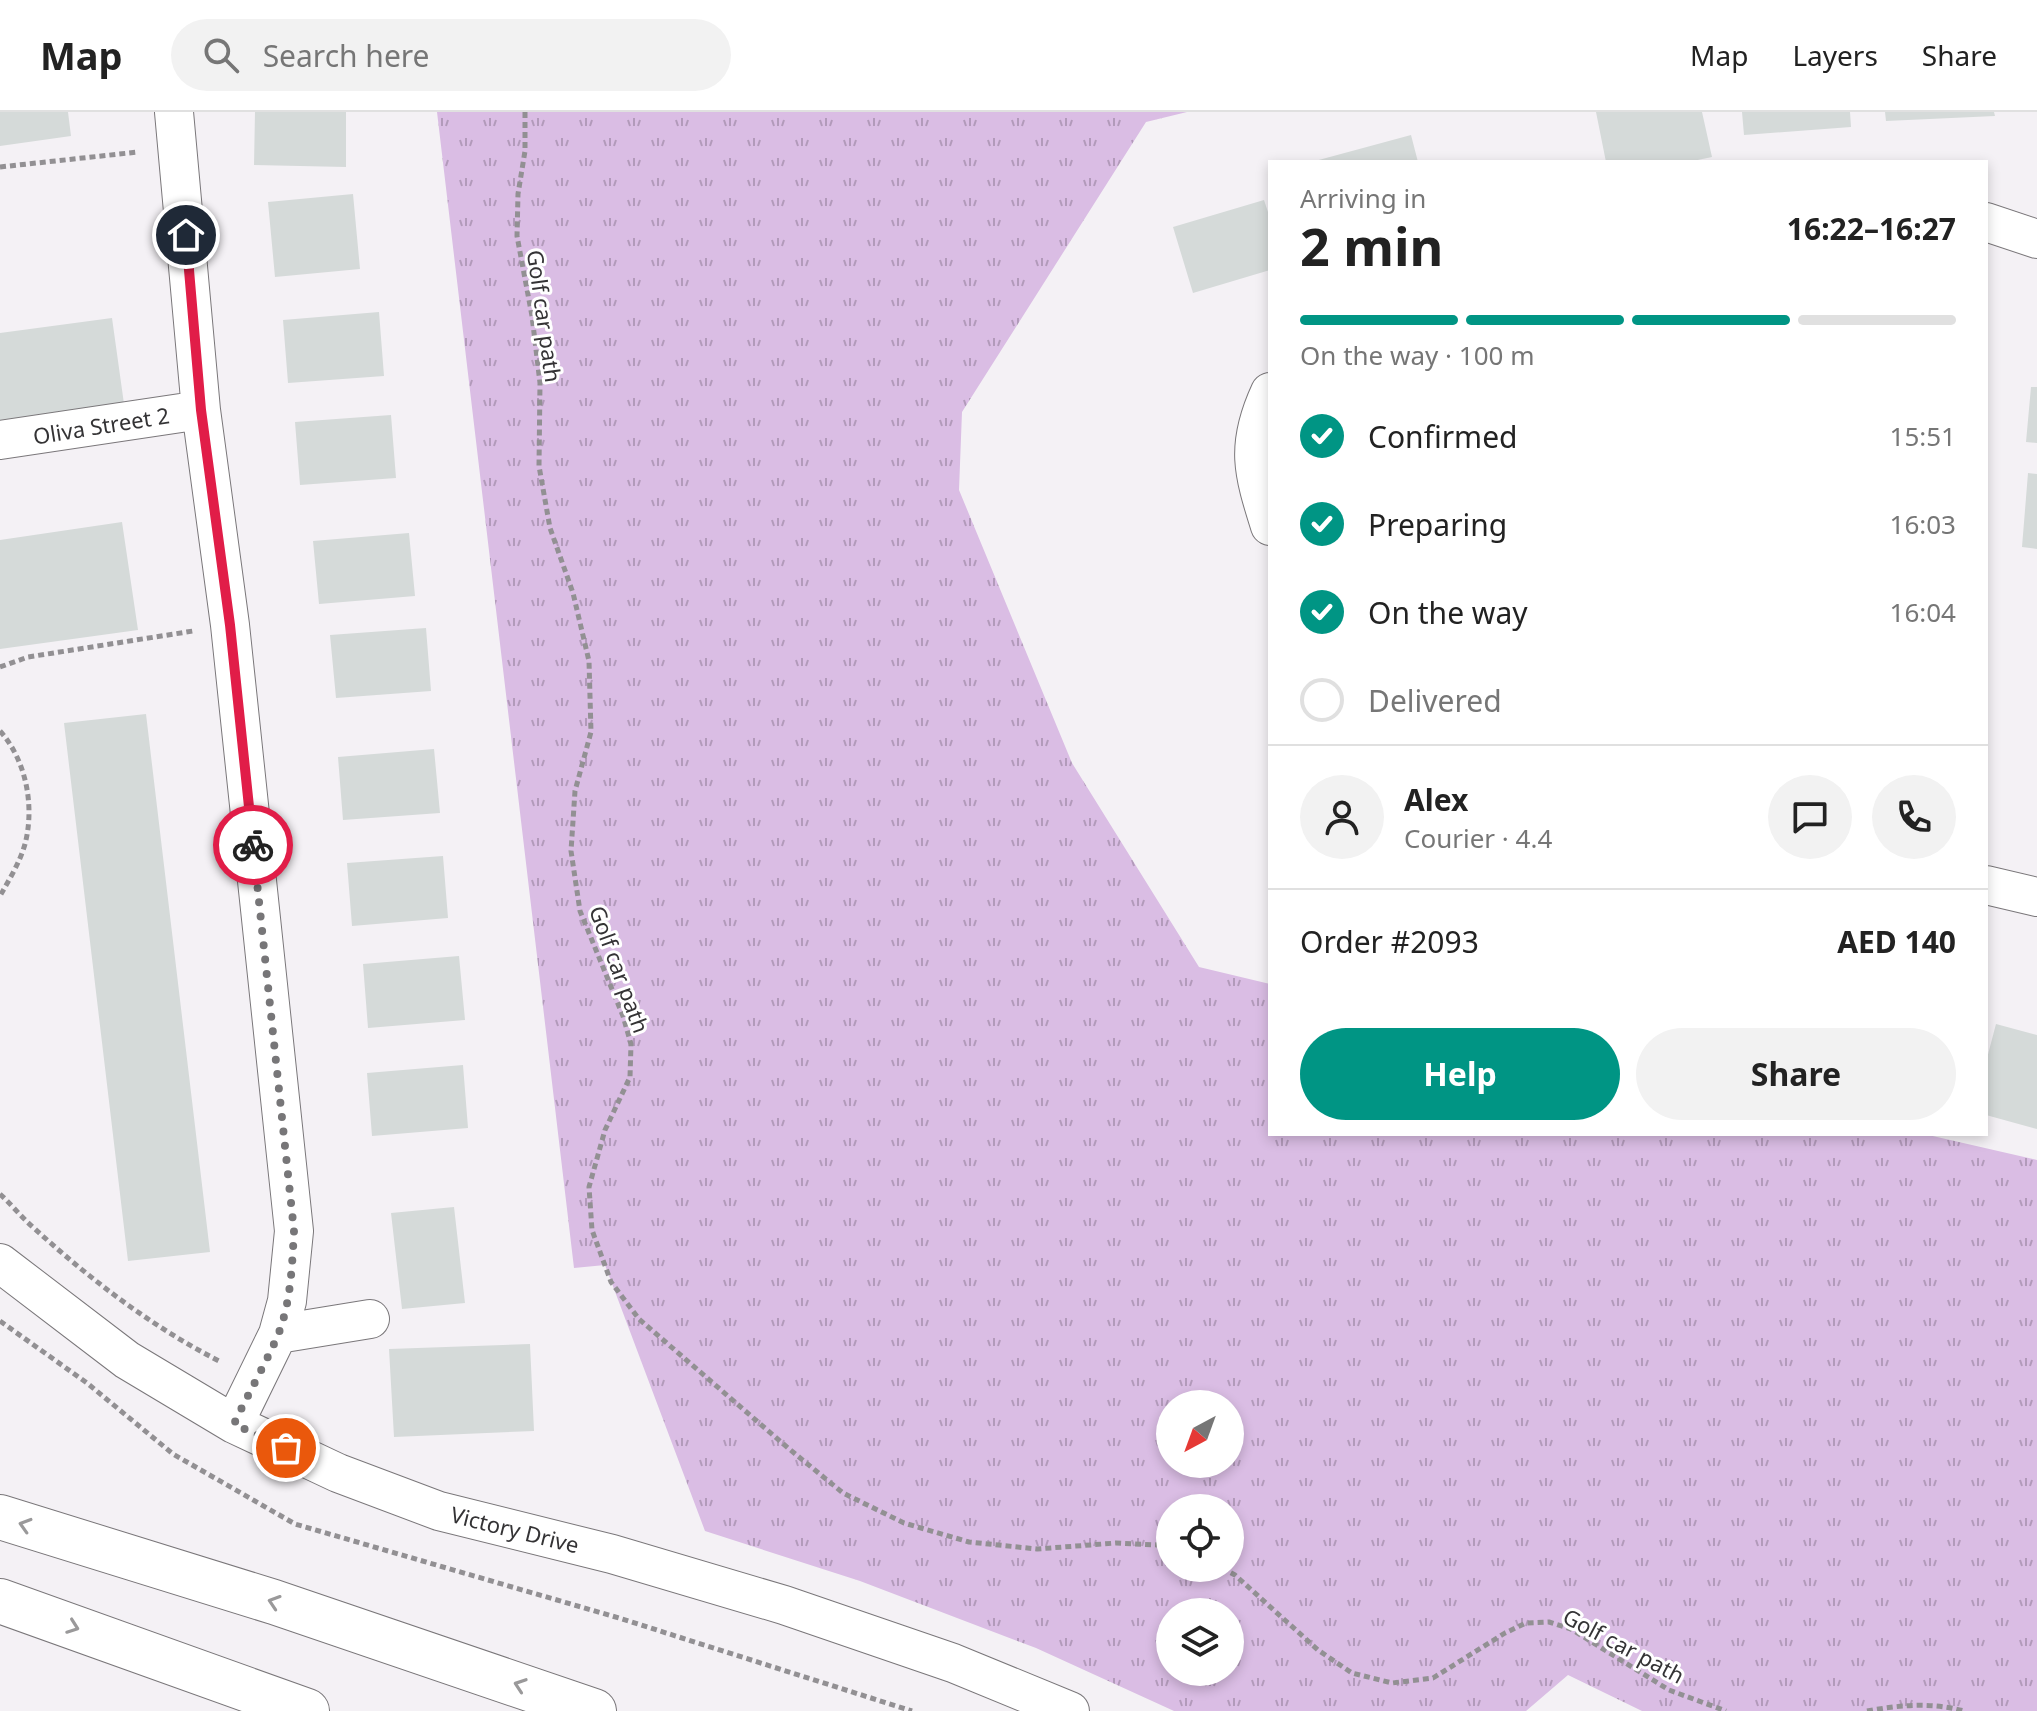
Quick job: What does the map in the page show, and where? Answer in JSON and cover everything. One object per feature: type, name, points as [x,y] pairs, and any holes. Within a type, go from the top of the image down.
[{"type":"street","points":[[177,130],[201,410],[230,625],[294,1231],[287,1301],[278,1334],[234,1424]]},
{"type":"street","points":[[1988,223],[2037,239]]},
{"type":"street","points":[[1268,396],[1259,416],[1253,445],[1254,476],[1268,520]]},
{"type":"street","name":"Oliva Street 2","points":[[0,440],[201,410]]},
{"type":"street","points":[[1988,885],[2037,897]]},
{"type":"street","name":"Victory Drive","points":[[0,1263],[127,1360],[234,1424],[338,1473],[439,1511],[612,1554],[784,1605],[953,1663],[1070,1711]]},
{"type":"street","points":[[278,1334],[370,1319]]},
{"type":"street","points":[[0,1517],[274,1602],[594,1711]]},
{"type":"street","points":[[0,1601],[307,1711]]},
{"type":"path","name":"Golf car path","points":[[525,112],[525,151],[518,194],[517,236],[532,316],[540,383],[539,466],[550,528],[573,593],[589,661],[591,732],[575,791],[571,851],[580,911],[623,1016],[631,1044],[630,1077],[605,1130],[589,1187],[592,1230],[611,1282],[639,1319],[788,1448],[843,1493],[904,1523],[969,1542],[1037,1549],[1116,1543],[1156,1545]]},
{"type":"path","points":[[0,167],[177,130]]},
{"type":"path","points":[[0,667],[28,657],[230,625]]},
{"type":"path","points":[[0,731],[20,762],[27,789],[29,817],[25,844],[0,896]]},
{"type":"path","points":[[0,1194],[32,1227],[84,1272],[138,1313],[196,1350],[255,1380]]},
{"type":"path","name":"Golf car path","points":[[1243,1582],[1318,1650],[1352,1673],[1392,1683],[1433,1678],[1505,1633],[1526,1623],[1549,1622],[1571,1629],[1669,1690],[1726,1711]]},
{"type":"path","points":[[1867,1711],[1899,1705],[1947,1706],[1964,1711]]},
{"type":"green space","points":[[437,112],[1187,112],[1146,122],[962,412],[959,490],[1072,763],[1199,967],[1268,984],[1268,1136],[1933,1136],[2037,1160],[2037,1711],[1642,1711],[1568,1675],[1526,1711],[1174,1711],[1036,1648],[860,1581],[705,1531],[605,1265],[574,1268]]},
{"type":"building","points":[[0,112],[68,112],[71,136],[0,146]]},
{"type":"building","points":[[255,112],[346,112],[346,167],[254,165]]},
{"type":"building","points":[[1596,112],[1702,112],[1712,157],[1698,160],[1606,160]]},
{"type":"building","points":[[1742,112],[1850,112],[1851,127],[1744,135]]},
{"type":"building","points":[[1885,112],[1994,112],[1995,116],[1886,121]]},
{"type":"building","points":[[1411,135],[1417,160],[1319,160]]},
{"type":"building","points":[[353,194],[360,269],[275,277],[268,202]]},
{"type":"building","points":[[1264,200],[1268,212],[1268,271],[1193,293],[1173,227]]},
{"type":"building","points":[[379,312],[384,376],[288,383],[283,320]]},
{"type":"building","points":[[112,318],[124,404],[0,420],[0,333]]},
{"type":"building","points":[[2031,387],[2037,387],[2037,443],[2026,442]]},
{"type":"building","points":[[391,415],[396,478],[300,485],[295,422]]},
{"type":"building","points":[[2028,473],[2037,474],[2037,549],[2022,547]]},
{"type":"building","points":[[122,522],[138,630],[0,649],[0,540]]},
{"type":"building","points":[[409,533],[415,596],[319,604],[313,541]]},
{"type":"building","points":[[426,628],[431,691],[336,698],[330,635]]},
{"type":"building","points":[[146,714],[210,1252],[128,1261],[64,723]]},
{"type":"building","points":[[434,749],[440,813],[343,820],[338,757]]},
{"type":"building","points":[[443,856],[448,918],[352,926],[347,863]]},
{"type":"building","points":[[459,956],[465,1020],[368,1028],[363,964]]},
{"type":"building","points":[[1996,1024],[2037,1035],[2037,1129],[1988,1116],[1988,1054]]},
{"type":"building","points":[[463,1065],[468,1128],[372,1136],[367,1073]]},
{"type":"building","points":[[454,1207],[465,1303],[402,1309],[391,1213]]},
{"type":"building","points":[[530,1344],[534,1431],[394,1437],[389,1349]]},
{"type":"way so far","points":[[253,845],[294,1231],[287,1301],[278,1334],[234,1424],[286,1448]]},
{"type":"route","points":[[186,235],[201,410],[230,625],[253,845]]}]
